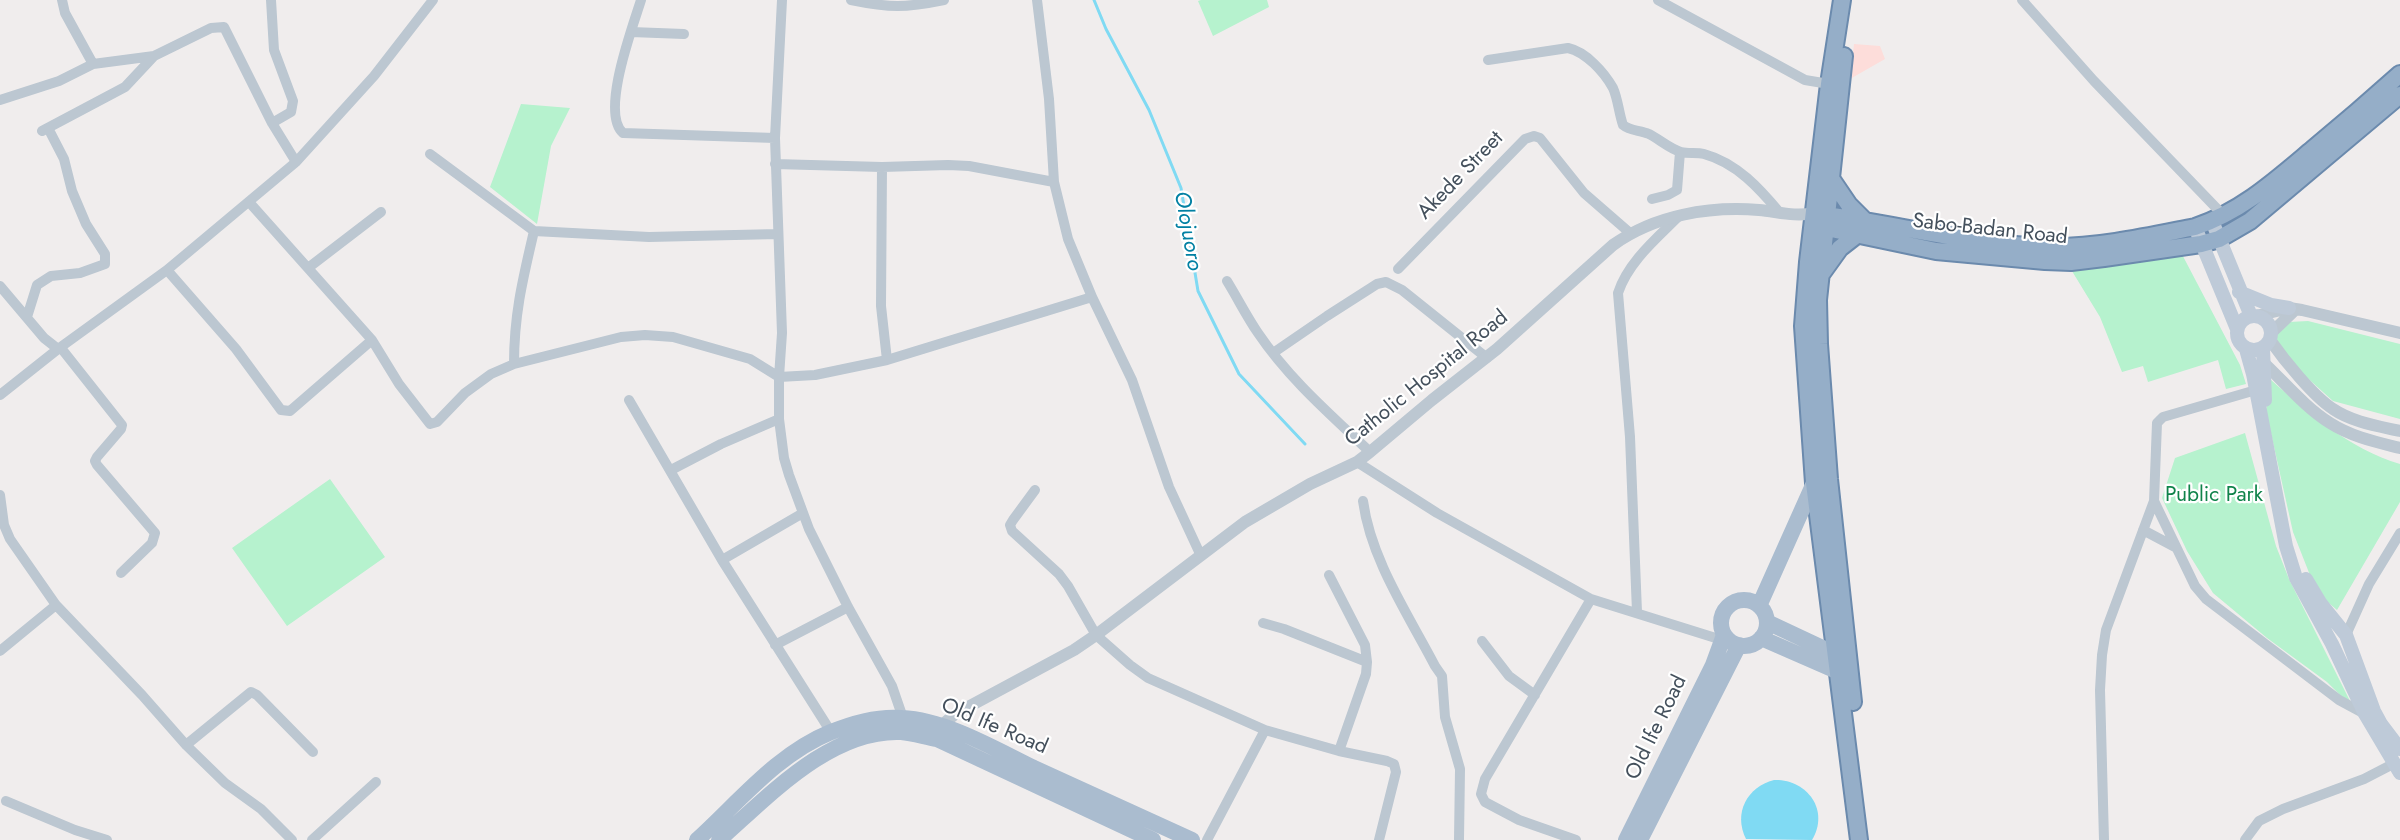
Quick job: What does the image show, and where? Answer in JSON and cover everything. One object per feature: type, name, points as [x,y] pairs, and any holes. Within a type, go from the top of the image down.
[{"type":"highway","points":[[1842,0],[1828,84],[1820,220],[1819,344],[1859,840]]},
{"type":"highway","points":[[1852,0],[1830,177],[1820,220],[1803,326],[1814,483],[1869,840]]},
{"type":"highway","name":"Sabo-Badan Road","points":[[1870,230],[1936,251],[2045,261],[2071,262],[2201,244],[2219,238],[2250,221],[2360,119],[2400,74]]},
{"type":"highway","name":"Sabo-Badan Road","points":[[1820,220],[1870,230],[2054,247],[2079,246],[2195,227],[2218,219],[2243,205],[2360,119],[2400,95]]},
{"type":"highway","points":[[1820,276],[1833,256],[1870,230],[1830,177]]},
{"type":"main road","points":[[2218,219],[2219,238],[2240,292],[2253,316]]},
{"type":"main road","points":[[2195,227],[2237,329],[2239,343],[2246,349],[2291,564],[2304,595],[2332,644],[2365,714],[2396,768]]},
{"type":"main road","points":[[2240,292],[2271,305],[2292,309]]},
{"type":"main road","points":[[2237,329],[2242,321],[2253,316],[2265,320],[2268,340],[2265,364],[2265,408],[2294,547],[2308,583],[2346,635],[2374,711],[2400,749]]},
{"type":"main road","points":[[2246,349],[2258,350],[2268,340]]},
{"type":"main road","points":[[1814,483],[1759,606],[1767,622],[1844,666]]},
{"type":"main road","name":"Old Ife Road","points":[[1640,840],[1728,640],[1721,618],[1731,603],[1743,600],[1759,606]]},
{"type":"main road","points":[[1728,640],[1751,645],[1761,638],[1767,622]]},
{"type":"main road","points":[[1761,638],[1844,666]]},
{"type":"main road","name":"Old Ife Road","points":[[1626,840],[1713,665],[1728,640]]},
{"type":"main road","name":"Old Ife Road","points":[[697,840],[785,759],[831,732],[859,723],[903,718],[941,726],[994,748],[1192,840]]},
{"type":"main road","name":"Old Ife Road","points":[[719,840],[770,794],[814,759],[859,740],[882,733],[901,732],[937,740],[1153,840]]},
{"type":"street","points":[[62,0],[65,13],[93,64]]},
{"type":"street","points":[[271,0],[274,50],[293,101],[291,112],[272,123]]},
{"type":"street","points":[[0,395],[167,270],[296,162],[374,75],[433,0]]},
{"type":"street","points":[[641,0],[616,88],[614,118],[618,129],[623,133],[775,138]]},
{"type":"street","points":[[782,0],[775,138],[782,333],[779,419],[789,476],[803,513],[848,607],[891,686],[903,718]]},
{"type":"street","points":[[851,0],[899,7],[944,0]]},
{"type":"street","points":[[1036,0],[1049,99],[1054,182],[1068,239],[1092,297],[1132,380],[1169,487],[1201,556]]},
{"type":"street","points":[[1658,0],[1805,80],[1828,84]]},
{"type":"street","points":[[2022,0],[2218,219]]},
{"type":"street","points":[[0,100],[59,81],[93,64],[154,56],[211,28],[224,27],[272,123],[296,162]]},
{"type":"street","points":[[631,32],[684,34]]},
{"type":"street","points":[[1488,60],[1568,48],[1579,51],[1589,57],[1613,88],[1623,125],[1626,128],[1647,133],[1680,152],[1703,154],[1742,174],[1760,189],[1780,213]]},
{"type":"street","points":[[27,318],[37,285],[51,276],[80,273],[105,264],[105,254],[72,191],[64,159],[45,129],[124,87],[154,56]]},
{"type":"street","name":"Akede Street","points":[[1398,269],[1525,139],[1534,136],[1540,138],[1548,146],[1584,193],[1630,233]]},
{"type":"street","points":[[1652,199],[1677,190],[1680,152]]},
{"type":"street","points":[[430,154],[534,231],[649,237],[778,234]]},
{"type":"street","points":[[775,164],[882,167],[969,166],[1054,182]]},
{"type":"street","points":[[882,167],[881,306],[887,360]]},
{"type":"street","points":[[249,202],[372,340],[399,384],[429,424],[436,422],[478,382],[514,364],[621,336],[673,337],[750,359],[779,377],[815,375],[887,360],[1092,297]]},
{"type":"street","name":"Catholic Hospital Road","points":[[941,726],[955,714],[1074,650],[1245,522],[1272,505],[1357,462],[1370,453],[1432,400],[1487,358],[1613,245],[1630,233],[1650,224],[1680,216],[1731,208],[1820,220]]},
{"type":"street","points":[[308,268],[381,212]]},
{"type":"street","points":[[1638,612],[1630,437],[1618,293],[1625,277],[1642,253],[1680,216]]},
{"type":"street","points":[[514,364],[517,303],[534,231]]},
{"type":"street","points":[[167,270],[236,349],[281,410],[290,411],[372,340]]},
{"type":"street","points":[[1227,281],[1258,333],[1273,353],[1311,397],[1370,453]]},
{"type":"street","points":[[1273,353],[1377,284],[1386,282],[1402,290],[1487,358]]},
{"type":"street","points":[[0,286],[44,338],[60,349],[122,425],[95,461],[155,533],[156,538],[121,573]]},
{"type":"street","points":[[2292,309],[2268,340],[2333,410],[2369,424],[2400,431]]},
{"type":"street","points":[[2253,316],[2292,309],[2400,333]]},
{"type":"street","points":[[2265,364],[2330,423],[2370,441],[2400,448]]},
{"type":"street","points":[[2104,840],[2100,690],[2102,655],[2106,630],[2154,501],[2157,423],[2163,417],[2256,390]]},
{"type":"street","points":[[629,400],[722,560],[831,732]]},
{"type":"street","points":[[671,470],[721,444],[779,419]]},
{"type":"street","points":[[1357,462],[1437,513],[1591,599],[1728,640]]},
{"type":"street","points":[[1035,490],[1010,525],[1012,531],[1059,574],[1096,635],[1130,665],[1156,682],[1265,730],[1339,751],[1387,760],[1394,764],[1396,772],[1379,840]]},
{"type":"street","points":[[0,495],[2,526],[57,605],[142,694],[186,746],[225,783],[261,809],[292,840]]},
{"type":"street","points":[[1363,501],[1366,523],[1380,560],[1442,676],[1446,717],[1460,769],[1459,840]]},
{"type":"street","points":[[2154,501],[2194,586],[2218,609],[2339,700],[2365,714]]},
{"type":"street","points":[[722,560],[803,513]]},
{"type":"street","points":[[2143,530],[2175,548]]},
{"type":"street","points":[[2346,635],[2370,584],[2400,533]]},
{"type":"street","points":[[1329,575],[1365,645],[1367,662],[1366,674],[1339,751]]},
{"type":"street","points":[[1576,840],[1519,820],[1485,802],[1481,794],[1485,779],[1591,599]]},
{"type":"street","points":[[0,651],[57,605]]},
{"type":"street","points":[[775,645],[848,607]]},
{"type":"street","points":[[1263,623],[1284,628],[1367,662]]},
{"type":"street","points":[[1482,641],[1509,676],[1535,695]]},
{"type":"street","points":[[186,746],[251,692],[257,695],[313,752]]},
{"type":"street","points":[[1207,840],[1265,730]]},
{"type":"street","points":[[2246,840],[2259,821],[2283,809],[2396,768]]},
{"type":"street","points":[[312,840],[376,782]]},
{"type":"street","points":[[6,801],[75,830],[107,840]]},
{"type":"shaded area","points":[[1854,44],[1880,46],[1885,59],[1850,79]]},
{"type":"green space","points":[[1267,0],[1269,7],[1213,36],[1198,1]]},
{"type":"green space","points":[[521,104],[570,108],[551,146],[537,224],[490,187]]},
{"type":"green space","points":[[2175,241],[2240,365],[2246,384],[2226,389],[2218,360],[2148,382],[2143,366],[2122,372],[2100,317],[2064,258]]},
{"type":"green space","points":[[2308,321],[2400,344],[2400,419],[2333,401],[2284,357],[2275,335],[2289,322]]},
{"type":"green space","name":"Public Park","points":[[2270,379],[2330,429],[2364,449],[2400,464],[2400,502],[2337,610],[2317,593],[2293,532],[2266,411]]},
{"type":"green space","name":"Public Park","points":[[2245,433],[2276,546],[2289,579],[2354,709],[2327,682],[2267,638],[2213,593],[2187,551],[2162,498],[2175,458]]},
{"type":"green space","points":[[330,479],[385,557],[287,626],[232,548]]},
{"type":"water","points":[[1774,780],[1796,785],[1812,798],[1817,808],[1818,818],[1817,829],[1812,840],[1746,839],[1741,820],[1745,802],[1756,789]]},
{"type":"waterway","name":"Olojuoro","points":[[1094,0],[1106,29],[1149,110],[1181,188],[1198,291],[1239,374],[1305,444]]}]
